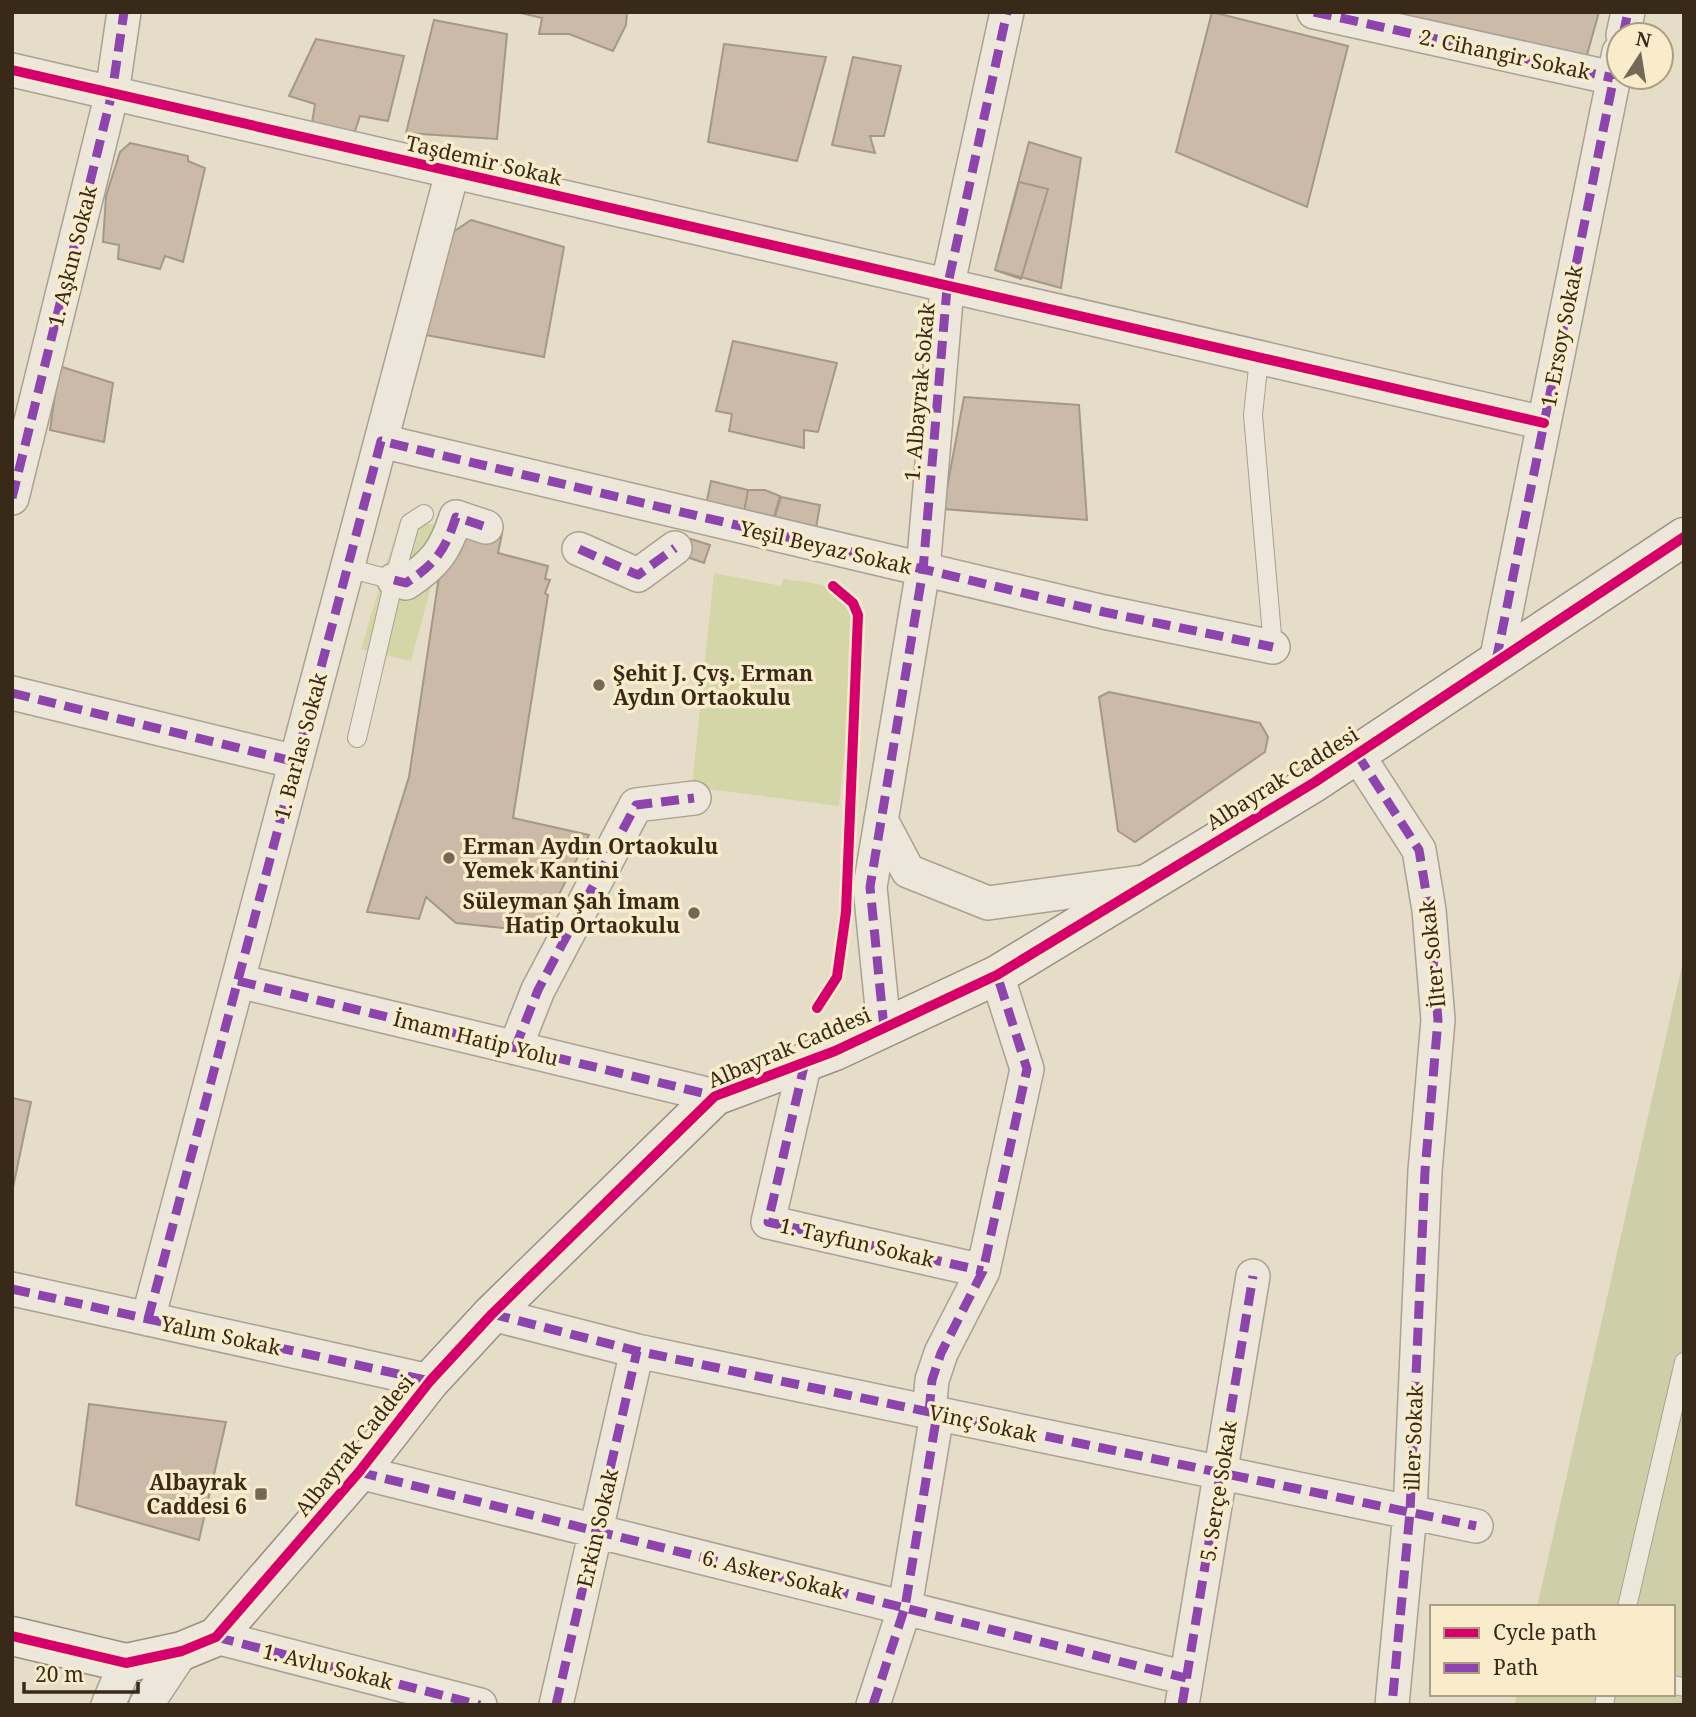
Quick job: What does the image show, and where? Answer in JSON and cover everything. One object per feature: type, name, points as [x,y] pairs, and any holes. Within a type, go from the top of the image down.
[{"type":"street","name":"1. Aşkın Sokak","points":[[12,498],[112,93],[124,12]]},
{"type":"street","name":"1. Albayrak Sokak","points":[[884,1028],[870,887],[923,570],[947,288],[1007,12]]},
{"type":"street","name":"2. Cihangir Sokak","points":[[1314,12],[1605,63]]},
{"type":"street","name":"Taşdemir Sokak","points":[[12,70],[947,288],[1544,423]]},
{"type":"street","name":"1. Ersoy Sokak","points":[[1496,661],[1611,91]]},
{"type":"street","name":"1. Barlas Sokak","points":[[148,1319],[452,173]]},
{"type":"street","name":"Yeşil Beyaz Sokak","points":[[381,441],[1104,612],[1273,647]]},
{"type":"street","points":[[394,580],[406,583],[433,565],[449,538],[457,517],[486,527]]},
{"type":"street","name":"Albayrak Caddesi","points":[[199,1644],[359,1472],[430,1381],[492,1314],[715,1096],[805,1062],[997,975],[1357,754],[1684,537]]},
{"type":"street","points":[[579,549],[638,575],[676,548]]},
{"type":"street","points":[[12,693],[296,762]]},
{"type":"street","name":"İlter Sokak","points":[[1357,754],[1419,850],[1429,910],[1438,1020],[1425,1171]]},
{"type":"street","points":[[515,1048],[538,990],[636,805],[694,798]]},
{"type":"street","points":[[881,820],[908,871],[988,903],[1153,881]]},
{"type":"street","points":[[873,1705],[905,1607],[933,1413],[932,1380],[941,1353],[983,1271],[1027,1069],[997,975]]},
{"type":"street","name":"İmam Hatip Yolu","points":[[238,981],[715,1096]]},
{"type":"street","name":"1. Tayfun Sokak","points":[[805,1062],[768,1222],[983,1271]]},
{"type":"street","name":"iller Sokak","points":[[1392,1705],[1410,1512],[1425,1171]]},
{"type":"street","name":"5. Serçe Sokak","points":[[1184,1691],[1253,1276]]},
{"type":"street","name":"Yalım Sokak","points":[[12,1289],[430,1381]]},
{"type":"street","name":"Vinç Sokak","points":[[492,1314],[637,1351],[1476,1525]]},
{"type":"street","name":"Erkin Sokak","points":[[556,1705],[637,1351]]},
{"type":"street","name":"6. Asker Sokak","points":[[359,1472],[905,1607],[1184,1691]]},
{"type":"street","points":[[12,1636],[126,1663],[199,1644]]},
{"type":"street","points":[[146,1705],[199,1644]]},
{"type":"street","name":"1. Avlu Sokak","points":[[199,1644],[480,1705]]},
{"type":"street","points":[[108,1705],[126,1663]]},
{"type":"lane","points":[[1259,358],[1252,415],[1273,647]]},
{"type":"lane","points":[[357,738],[410,523],[424,514]]},
{"type":"lane","points":[[347,568],[394,580]]},
{"type":"lane","points":[[1627,1605],[1684,1362]]},
{"type":"green space","points":[[400,519],[447,527],[411,661],[361,649]]},
{"type":"green space","points":[[714,573],[781,586],[783,579],[826,587],[844,596],[858,615],[839,806],[692,787]]},
{"type":"green space","points":[[1684,957],[1684,1705],[1514,1705],[1516,1696],[1675,1696],[1675,1605],[1537,1605]]},
{"type":"building","points":[[627,12],[626,25],[613,51],[569,34],[539,34],[542,18],[521,13]]},
{"type":"building","points":[[1212,12],[1348,46],[1307,207],[1176,152]]},
{"type":"building","points":[[1393,12],[1599,12],[1581,76],[1390,30]]},
{"type":"building","points":[[434,20],[507,34],[497,139],[406,133]]},
{"type":"building","points":[[316,39],[404,56],[388,121],[360,116],[354,134],[312,123],[315,104],[289,96]]},
{"type":"building","points":[[724,44],[826,57],[797,161],[708,142]]},
{"type":"building","points":[[853,57],[901,66],[884,136],[870,136],[875,153],[832,145]]},
{"type":"building","points":[[1029,142],[1081,158],[1061,288],[995,270]]},
{"type":"building","points":[[130,143],[188,156],[188,161],[205,168],[183,262],[165,256],[160,269],[118,259],[119,245],[103,242],[106,196],[120,152]]},
{"type":"building","points":[[1019,182],[1048,189],[1021,279],[995,270]]},
{"type":"building","points":[[471,220],[564,247],[544,357],[415,333],[441,240]]},
{"type":"building","points":[[733,341],[837,363],[818,432],[804,430],[804,448],[729,431],[732,414],[716,411]]},
{"type":"building","points":[[59,366],[113,383],[104,442],[50,430]]},
{"type":"building","points":[[964,397],[1079,405],[1087,520],[943,509]]},
{"type":"building","points":[[711,481],[748,490],[742,523],[705,510]]},
{"type":"building","points":[[748,490],[765,490],[780,496],[771,527],[742,523]]},
{"type":"building","points":[[781,497],[820,505],[815,534],[772,526]]},
{"type":"building","points":[[457,523],[502,534],[498,553],[548,566],[545,579],[550,580],[545,593],[548,595],[513,818],[589,835],[540,932],[456,923],[426,897],[419,919],[367,912],[409,777],[441,563]]},
{"type":"building","points":[[691,539],[710,545],[704,563],[687,557]]},
{"type":"building","points":[[1109,692],[1260,723],[1268,737],[1265,752],[1135,842],[1118,831],[1099,697]]},
{"type":"building","points":[[12,1098],[31,1102],[12,1192]]},
{"type":"building","points":[[89,1404],[226,1422],[199,1540],[76,1505]]},
{"type":"marked path","points":[[12,498],[112,93],[124,12]]},
{"type":"marked path","points":[[884,1028],[870,887],[923,570],[947,288],[1007,12]]},
{"type":"marked path","points":[[1314,12],[1605,76]]},
{"type":"marked path","points":[[1626,21],[1628,12]]},
{"type":"marked path","points":[[1496,661],[1611,91]]},
{"type":"marked path","points":[[148,1319],[381,441],[1104,612],[1273,647]]},
{"type":"marked path","points":[[394,580],[406,583],[432,563],[448,539],[456,517],[486,527]]},
{"type":"marked path","points":[[579,549],[638,575],[675,548]]},
{"type":"marked path","points":[[12,693],[296,762]]},
{"type":"marked path","points":[[1357,754],[1419,850],[1429,910],[1438,1020],[1425,1171],[1410,1512],[1392,1705]]},
{"type":"marked path","points":[[515,1048],[538,990],[636,805],[694,798]]},
{"type":"marked path","points":[[929,1412],[932,1380],[941,1353],[983,1271],[1027,1069],[997,975]]},
{"type":"marked path","points":[[238,981],[715,1096]]},
{"type":"marked path","points":[[805,1062],[768,1222],[983,1271]]},
{"type":"marked path","points":[[1182,1705],[1253,1276]]},
{"type":"marked path","points":[[12,1289],[430,1381]]},
{"type":"marked path","points":[[492,1314],[637,1351],[1476,1526]]},
{"type":"marked path","points":[[556,1705],[637,1351]]},
{"type":"marked path","points":[[873,1705],[905,1607],[937,1414]]},
{"type":"marked path","points":[[359,1472],[1186,1678]]},
{"type":"marked path","points":[[216,1637],[480,1705]]},
{"type":"cycle path","points":[[12,70],[1544,423]]},
{"type":"cycle path","points":[[12,1636],[126,1663],[182,1651],[216,1637],[359,1472],[430,1381],[492,1314],[715,1096],[835,1051],[997,975],[1315,782],[1684,537]]},
{"type":"cycle path","points":[[817,1008],[837,977],[846,912],[858,615],[853,603],[833,586]]},
{"type":"place","name":"Şehit J. Çvş. Erman Aydın Ortaokulu","points":[[599,685]]},
{"type":"place","name":"Erman Aydın Ortaokulu Yemek Kantini","points":[[449,858]]},
{"type":"place","name":"Süleyman Şah İmam Hatip Ortaokulu","points":[[694,913]]},
{"type":"place","name":"Albayrak Caddesi 6","points":[[261,1494]]}]
